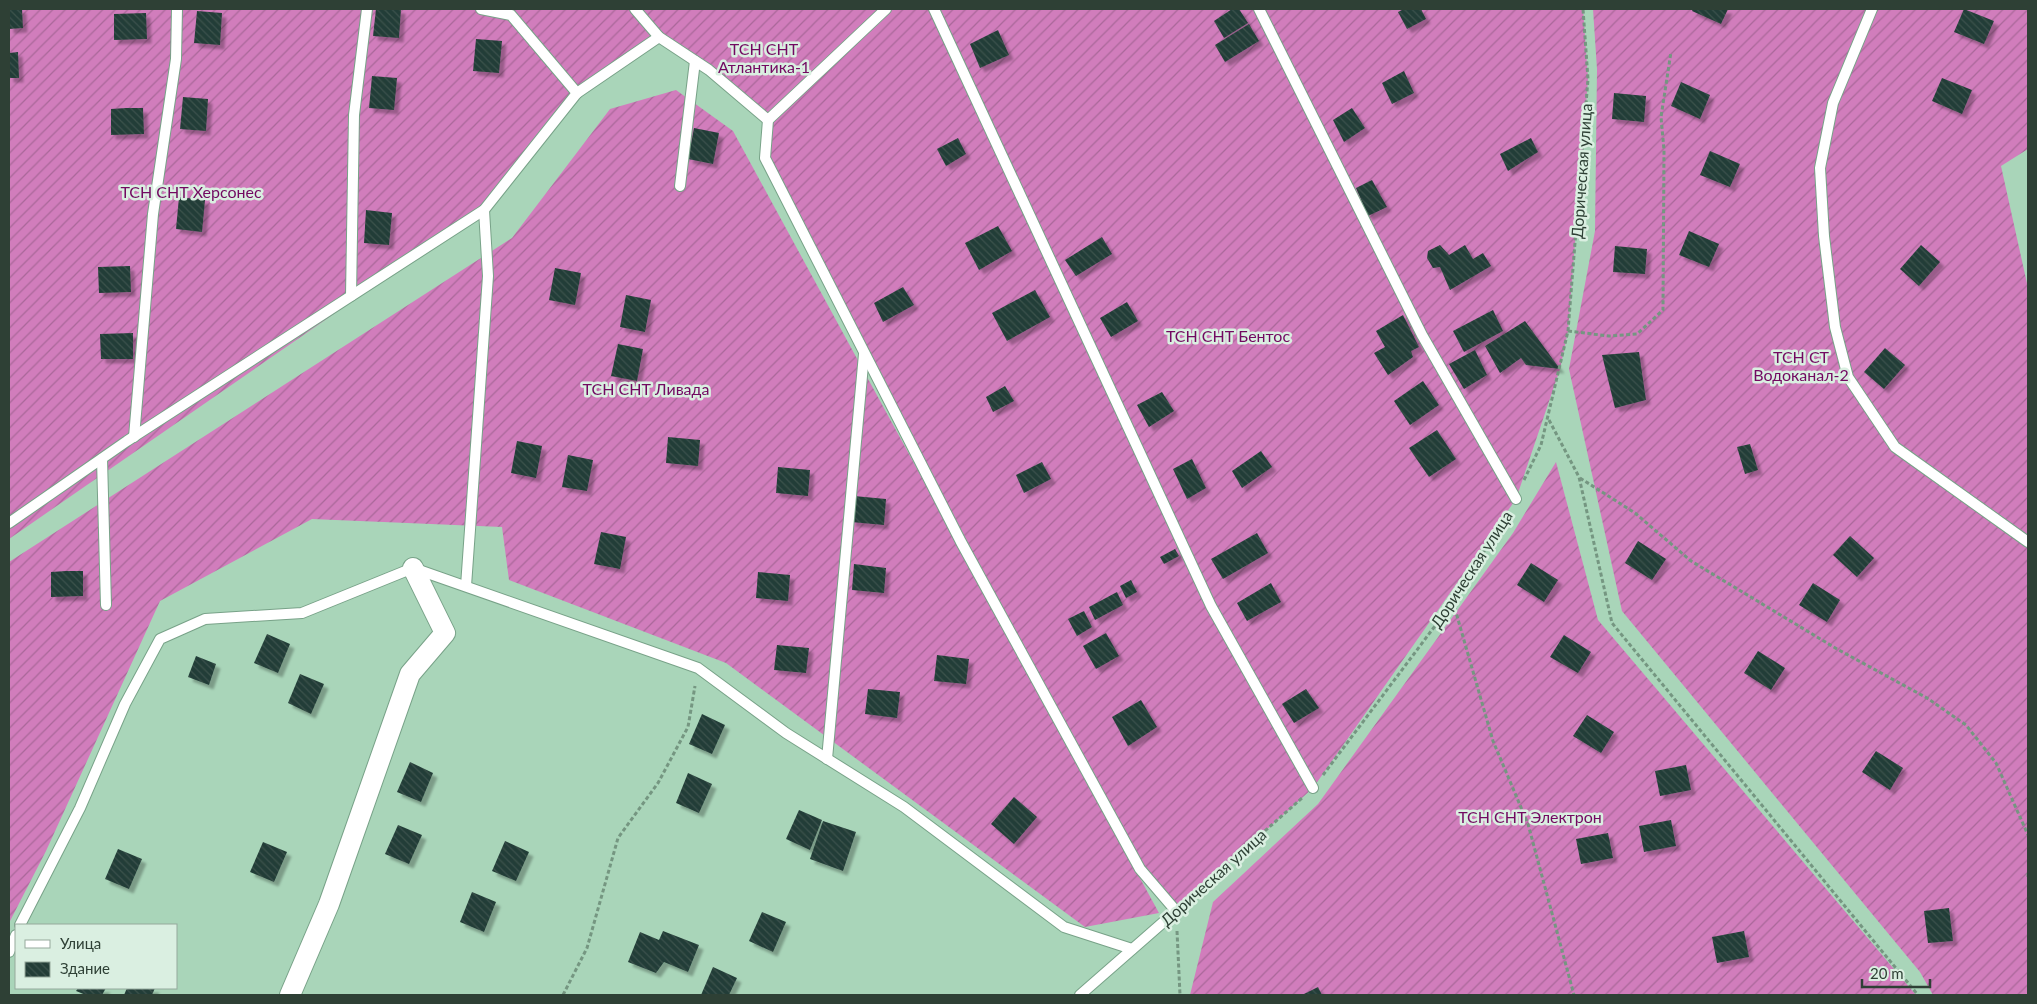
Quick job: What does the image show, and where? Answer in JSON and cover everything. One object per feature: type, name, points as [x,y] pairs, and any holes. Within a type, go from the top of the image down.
[{"type":"street","points":[[290,995],[329,904],[410,674],[445,632],[414,568]]},
{"type":"lane","points":[[134,437],[153,214],[176,59],[177,9]]},
{"type":"lane","points":[[351,296],[354,115],[367,9]]},
{"type":"lane","points":[[480,9],[511,15],[577,93]]},
{"type":"lane","points":[[636,9],[658,37],[709,70],[768,120]]},
{"type":"lane","points":[[886,9],[768,120],[765,158],[961,542],[1140,869],[1176,911]]},
{"type":"lane","points":[[934,9],[1211,606],[1313,788]]},
{"type":"lane","points":[[1259,9],[1422,335],[1516,499]]},
{"type":"lane","points":[[1872,9],[1833,103],[1820,168],[1824,236],[1834,327],[1848,377],[1895,447],[2028,542]]},
{"type":"lane","points":[[9,523],[134,437],[484,210],[577,93],[658,37]]},
{"type":"lane","points":[[680,186],[695,60]]},
{"type":"lane","points":[[466,586],[488,276],[484,210]]},
{"type":"lane","points":[[827,759],[864,353]]},
{"type":"lane","points":[[102,459],[106,605]]},
{"type":"lane","points":[[21,924],[80,808],[124,704],[160,639],[205,619],[302,613],[414,568],[698,668],[786,733],[904,807],[1064,927],[1132,949]]},
{"type":"lane","name":"Дорическая улица","points":[[1080,995],[1176,911]]},
{"type":"lane","points":[[9,952],[15,937]]},
{"type":"path","name":"Дорическая улица","points":[[1176,911],[1313,788],[1453,602],[1516,499],[1541,445],[1568,331],[1588,79],[1583,9]]},
{"type":"path","points":[[1568,331],[1609,336],[1637,334],[1663,310],[1664,150],[1661,117],[1671,52]]},
{"type":"path","points":[[1548,419],[1579,477],[1612,623],[1918,995]]},
{"type":"path","points":[[1579,477],[1635,513],[1691,561],[1927,698],[1966,725],[1996,763],[2028,835]]},
{"type":"path","points":[[1453,602],[1493,741],[1528,824],[1574,995]]},
{"type":"path","points":[[563,995],[587,948],[618,838],[658,783],[688,727],[698,668]]},
{"type":"path","points":[[2028,873],[2028,879]]},
{"type":"path","points":[[1176,911],[1180,995]]},
{"type":"green space","name":"ТСН СНТ Бентос","points":[[9,9],[1583,9],[1588,79],[1568,331],[1560,369],[1516,499],[1313,788],[1176,911],[1140,869],[765,158],[768,120],[659,37],[577,93],[484,210],[9,539]]},
{"type":"green space","name":"ТСН СТ Водоканал-2","points":[[1593,9],[2028,9],[2028,149],[2001,166],[2028,288],[2028,995],[1933,995],[1920,972],[1622,611],[1569,369],[1595,231],[1597,69]]},
{"type":"green space","name":"ТСН СНТ Ливада","points":[[676,90],[733,131],[1159,913],[1085,927],[726,663],[509,580],[502,527],[312,519],[160,601],[46,851],[9,923],[9,562],[512,238],[610,109]]},
{"type":"green space","name":"ТСН СНТ Электрон","points":[[1556,462],[1598,620],[1916,995],[1190,995],[1213,902],[1318,804],[1513,533]]},
{"type":"building","points":[[9,9],[22,9],[23,28],[9,29]]},
{"type":"building","points":[[376,9],[401,9],[399,38],[373,36]]},
{"type":"building","points":[[1232,9],[1239,9],[1248,23],[1224,38],[1214,21]]},
{"type":"building","points":[[1404,9],[1421,9],[1426,19],[1407,29],[1398,12]]},
{"type":"building","points":[[1693,9],[1728,9],[1721,24],[1692,11]]},
{"type":"building","points":[[1964,9],[1994,21],[1984,44],[1954,32]]},
{"type":"building","points":[[197,11],[222,13],[220,45],[194,43]]},
{"type":"building","points":[[146,13],[147,39],[114,40],[114,14]]},
{"type":"building","points":[[1249,24],[1259,41],[1225,62],[1215,45]]},
{"type":"building","points":[[998,30],[1009,55],[980,68],[970,44]]},
{"type":"building","points":[[476,39],[502,41],[499,73],[473,71]]},
{"type":"building","points":[[18,52],[19,78],[9,78],[9,53]]},
{"type":"building","points":[[1404,71],[1414,93],[1392,104],[1382,83]]},
{"type":"building","points":[[372,76],[397,78],[394,110],[369,108]]},
{"type":"building","points":[[1942,78],[1972,90],[1962,114],[1932,101]]},
{"type":"building","points":[[1681,82],[1710,95],[1700,119],[1671,106]]},
{"type":"building","points":[[1614,93],[1646,96],[1644,122],[1612,119]]},
{"type":"building","points":[[183,97],[208,99],[206,131],[180,129]]},
{"type":"building","points":[[143,108],[144,134],[111,135],[111,109]]},
{"type":"building","points":[[1352,108],[1365,128],[1344,142],[1333,120]]},
{"type":"building","points":[[694,128],[719,133],[713,164],[688,159]]},
{"type":"building","points":[[958,138],[966,154],[946,166],[937,149]]},
{"type":"building","points":[[1531,138],[1538,152],[1508,171],[1500,154]]},
{"type":"building","points":[[1710,151],[1740,164],[1730,187],[1700,175]]},
{"type":"building","points":[[1372,180],[1387,207],[1368,216],[1356,188]]},
{"type":"building","points":[[179,197],[205,200],[202,232],[176,229]]},
{"type":"building","points":[[366,210],[392,213],[389,245],[364,243]]},
{"type":"building","points":[[998,226],[1012,251],[979,270],[965,243]]},
{"type":"building","points":[[1689,231],[1719,244],[1709,267],[1679,255]]},
{"type":"building","points":[[1102,237],[1112,254],[1076,276],[1065,260]]},
{"type":"building","points":[[1440,245],[1449,255],[1465,245],[1473,259],[1483,253],[1491,266],[1450,290],[1440,267],[1433,268],[1427,258],[1428,251]]},
{"type":"building","points":[[1921,245],[1940,262],[1919,286],[1900,269]]},
{"type":"building","points":[[1615,246],[1647,249],[1645,274],[1613,272]]},
{"type":"building","points":[[130,266],[131,292],[99,293],[98,267]]},
{"type":"building","points":[[555,268],[581,273],[575,305],[549,300]]},
{"type":"building","points":[[903,287],[914,305],[883,322],[874,303]]},
{"type":"building","points":[[1035,290],[1050,317],[1007,341],[992,313]]},
{"type":"building","points":[[626,295],[651,300],[645,332],[620,327]]},
{"type":"building","points":[[1127,302],[1138,321],[1111,337],[1100,318]]},
{"type":"building","points":[[1493,310],[1503,331],[1464,352],[1453,331]]},
{"type":"building","points":[[1403,315],[1419,347],[1411,351],[1413,357],[1388,375],[1374,353],[1385,347],[1376,331]]},
{"type":"building","points":[[1525,321],[1560,369],[1526,365],[1521,358],[1500,373],[1485,346]]},
{"type":"building","points":[[133,333],[133,359],[101,359],[100,334]]},
{"type":"building","points":[[618,344],[643,349],[637,381],[611,376]]},
{"type":"building","points":[[1885,348],[1905,365],[1884,389],[1864,372]]},
{"type":"building","points":[[1475,350],[1487,375],[1464,389],[1449,364]]},
{"type":"building","points":[[1639,352],[1646,400],[1615,408],[1602,355]]},
{"type":"building","points":[[1423,381],[1439,405],[1410,425],[1394,401]]},
{"type":"building","points":[[1005,386],[1014,401],[993,412],[986,397]]},
{"type":"building","points":[[1162,392],[1174,411],[1149,427],[1137,405]]},
{"type":"building","points":[[1437,430],[1456,459],[1429,477],[1409,448]]},
{"type":"building","points":[[668,437],[700,440],[698,466],[666,463]]},
{"type":"building","points":[[517,441],[542,446],[536,478],[511,473]]},
{"type":"building","points":[[1750,444],[1758,470],[1745,474],[1737,447]]},
{"type":"building","points":[[1261,451],[1272,467],[1242,488],[1232,471]]},
{"type":"building","points":[[568,455],[593,460],[587,491],[562,487]]},
{"type":"building","points":[[1192,459],[1206,488],[1187,499],[1173,469]]},
{"type":"building","points":[[1042,462],[1051,479],[1024,493],[1016,475]]},
{"type":"building","points":[[778,467],[810,470],[808,496],[776,493]]},
{"type":"building","points":[[854,496],[886,499],[884,525],[851,522]]},
{"type":"building","points":[[601,532],[626,537],[620,569],[594,564]]},
{"type":"building","points":[[1257,533],[1268,553],[1223,579],[1211,559]]},
{"type":"building","points":[[1850,536],[1874,558],[1857,577],[1833,555]]},
{"type":"building","points":[[1638,541],[1666,559],[1652,580],[1625,563]]},
{"type":"building","points":[[1175,549],[1179,556],[1164,564],[1160,557]]},
{"type":"building","points":[[1531,563],[1558,580],[1544,602],[1517,585]]},
{"type":"building","points":[[854,564],[886,568],[884,593],[852,590]]},
{"type":"building","points":[[83,571],[83,596],[51,597],[51,572]]},
{"type":"building","points":[[758,572],[790,575],[788,601],[756,598]]},
{"type":"building","points":[[1131,580],[1137,592],[1126,598],[1120,586]]},
{"type":"building","points":[[1271,583],[1281,602],[1247,621],[1237,603]]},
{"type":"building","points":[[1813,583],[1840,600],[1827,622],[1799,605]]},
{"type":"building","points":[[1117,592],[1123,605],[1095,620],[1089,607]]},
{"type":"building","points":[[1084,611],[1092,627],[1077,636],[1068,619]]},
{"type":"building","points":[[1106,633],[1119,656],[1096,669],[1083,646]]},
{"type":"building","points":[[267,634],[290,644],[278,673],[254,663]]},
{"type":"building","points":[[1564,635],[1591,652],[1578,673],[1550,657]]},
{"type":"building","points":[[777,645],[809,648],[806,673],[774,670]]},
{"type":"building","points":[[1758,651],[1785,668],[1771,690],[1744,673]]},
{"type":"building","points":[[937,655],[969,659],[966,684],[934,681]]},
{"type":"building","points":[[196,656],[216,664],[209,685],[188,677]]},
{"type":"building","points":[[300,674],[324,684],[311,714],[288,703]]},
{"type":"building","points":[[868,689],[900,692],[897,718],[865,714]]},
{"type":"building","points":[[1306,689],[1319,708],[1294,723],[1282,704]]},
{"type":"building","points":[[1141,700],[1157,727],[1128,746],[1112,717]]},
{"type":"building","points":[[702,714],[725,725],[712,754],[689,744]]},
{"type":"building","points":[[1587,715],[1614,732],[1601,753],[1573,736]]},
{"type":"building","points":[[1876,751],[1903,768],[1890,790],[1862,772]]},
{"type":"building","points":[[410,762],[433,773],[421,802],[397,792]]},
{"type":"building","points":[[1686,765],[1691,790],[1660,796],[1655,771]]},
{"type":"building","points":[[688,773],[712,784],[699,813],[676,803]]},
{"type":"building","points":[[1014,797],[1037,817],[1014,844],[991,824]]},
{"type":"building","points":[[799,810],[822,820],[810,850],[786,839]]},
{"type":"building","points":[[1671,820],[1676,846],[1644,852],[1639,826]]},
{"type":"building","points":[[823,821],[856,832],[843,871],[810,859]]},
{"type":"building","points":[[398,825],[422,835],[409,864],[385,854]]},
{"type":"building","points":[[1608,833],[1613,858],[1581,864],[1576,839]]},
{"type":"building","points":[[505,841],[529,852],[516,881],[492,871]]},
{"type":"building","points":[[263,842],[287,852],[274,882],[250,872]]},
{"type":"building","points":[[118,849],[142,859],[129,889],[105,879]]},
{"type":"building","points":[[472,892],[496,902],[484,932],[460,922]]},
{"type":"building","points":[[1949,908],[1953,941],[1928,943],[1924,911]]},
{"type":"building","points":[[762,912],[786,922],[773,952],[749,941]]},
{"type":"building","points":[[663,931],[699,945],[688,972],[664,962],[656,973],[628,962],[640,932],[659,940]]},
{"type":"building","points":[[1744,931],[1749,957],[1717,963],[1712,937]]},
{"type":"building","points":[[713,967],[737,978],[729,995],[701,995]]},
{"type":"building","points":[[1318,987],[1322,995],[1302,995]]},
{"type":"building","points":[[77,989],[105,989],[102,995],[86,995],[76,991]]},
{"type":"building","points":[[127,989],[155,989],[152,995],[124,995]]},
{"type":"park label","name":"ТСН СНТ Атлантика-1","points":[[764,57]]},
{"type":"park label","name":"ТСН СНТ Херсонес","points":[[191,191]]}]
